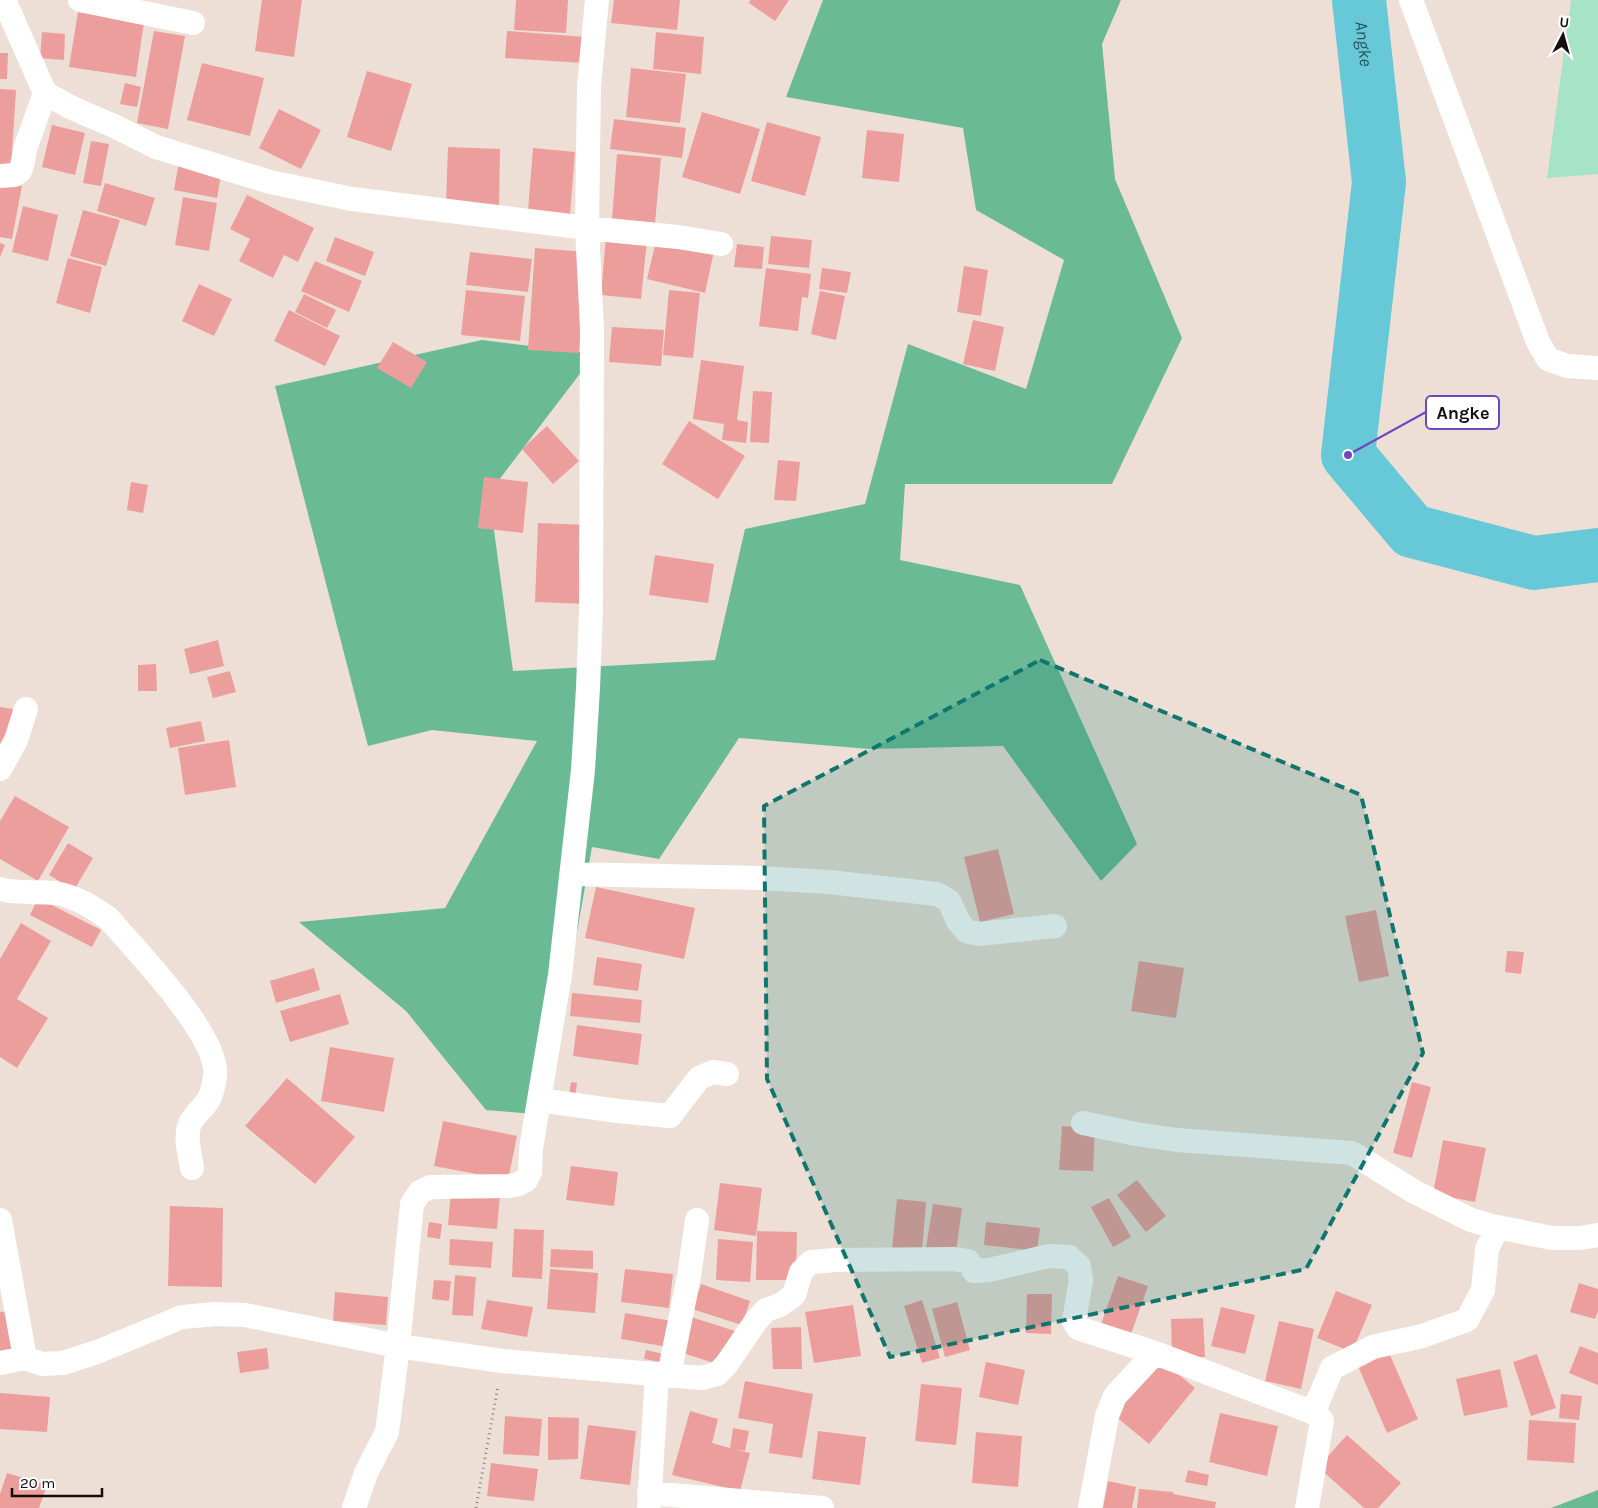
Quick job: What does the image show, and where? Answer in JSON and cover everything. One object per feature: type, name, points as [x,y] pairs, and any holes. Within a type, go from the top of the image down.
[{"type":"street","points":[[4,0],[45,93],[72,108],[156,147],[270,182],[352,198],[587,228],[678,237],[721,244]]},
{"type":"street","points":[[80,0],[193,23]]},
{"type":"street","points":[[354,1508],[366,1474],[387,1432],[398,1346],[412,1204],[420,1192],[431,1187],[510,1186],[526,1180],[530,1172],[531,1149],[560,975],[583,770],[591,608],[592,328],[587,228],[589,86],[597,0]]},
{"type":"street","points":[[1411,0],[1538,342],[1548,359],[1567,366],[1598,368]]},
{"type":"street","points":[[0,176],[14,175],[20,171],[25,149],[45,93]]},
{"type":"street","points":[[1,764],[16,740],[26,709]]},
{"type":"street","points":[[572,874],[759,878],[829,882],[937,894],[949,901],[958,921],[966,931],[979,934],[1055,926]]},
{"type":"street","points":[[0,889],[11,892],[56,893],[76,899],[93,908],[108,918],[186,1010],[204,1038],[213,1057],[215,1075],[210,1097],[196,1114],[189,1127],[188,1147],[192,1168]]},
{"type":"street","points":[[540,1100],[670,1116],[699,1078],[714,1072],[727,1074]]},
{"type":"street","points":[[1083,1123],[1177,1140],[1352,1153],[1413,1191],[1471,1220],[1552,1238],[1580,1238],[1598,1235]]},
{"type":"street","points":[[0,1220],[25,1358]]},
{"type":"street","points":[[698,1220],[689,1276],[663,1375],[649,1500],[822,1508]]},
{"type":"street","points":[[1313,1413],[1332,1368],[1373,1347],[1422,1336],[1466,1320],[1483,1290],[1488,1249],[1498,1227]]},
{"type":"street","points":[[0,1363],[25,1358],[42,1364],[63,1363],[97,1352],[182,1317],[244,1314],[398,1346],[502,1361],[701,1378],[717,1374],[726,1365],[756,1321],[766,1310],[780,1304],[794,1294],[801,1272],[811,1262],[953,1259],[968,1261],[974,1271],[990,1270],[1049,1256],[1069,1257],[1079,1266],[1081,1280],[1074,1321],[1078,1328],[1155,1353],[1317,1414],[1322,1421],[1307,1508]]},
{"type":"street","points":[[1090,1508],[1107,1416],[1115,1396],[1155,1353]]},
{"type":"path","points":[[476,1508],[502,1361]]},
{"type":"highlighted area","points":[[1040,660],[1361,795],[1423,1053],[1306,1269],[890,1357],[767,1079],[764,806]]},
{"type":"green space","points":[[823,0],[1121,0],[1102,44],[1115,179],[1182,338],[1112,484],[905,484],[900,560],[1020,585],[1137,844],[1101,881],[1003,746],[869,749],[739,738],[659,859],[592,847],[545,1115],[486,1110],[406,1011],[299,922],[445,908],[537,741],[432,730],[368,746],[275,386],[482,340],[595,354],[489,493],[513,671],[715,660],[745,529],[865,504],[908,344],[1026,389],[1064,260],[976,210],[963,128],[786,97]]},
{"type":"green space","points":[[1571,0],[1598,0],[1598,174],[1547,178]]},
{"type":"green space","points":[[1598,1490],[1598,1508],[1551,1508]]},
{"type":"building","points":[[262,0],[302,0],[294,57],[255,51]]},
{"type":"building","points":[[516,0],[568,0],[566,33],[514,30]]},
{"type":"building","points":[[614,0],[680,0],[677,30],[611,23]]},
{"type":"building","points":[[750,0],[789,0],[775,21],[749,3]]},
{"type":"building","points":[[78,12],[144,22],[136,77],[69,67]]},
{"type":"building","points":[[154,31],[185,36],[168,129],[137,123]]},
{"type":"building","points":[[507,31],[586,37],[584,63],[505,58]]},
{"type":"building","points":[[42,32],[65,34],[64,60],[40,58]]},
{"type":"building","points":[[656,32],[704,37],[701,74],[653,69]]},
{"type":"building","points":[[0,53],[8,53],[7,79],[0,79]]},
{"type":"building","points":[[202,63],[264,78],[250,136],[187,120]]},
{"type":"building","points":[[631,68],[686,74],[680,123],[626,117]]},
{"type":"building","points":[[367,71],[412,84],[391,151],[347,137]]},
{"type":"building","points":[[125,83],[141,87],[137,107],[120,104]]},
{"type":"building","points":[[0,89],[16,90],[11,168],[0,168]]},
{"type":"building","points":[[279,109],[321,130],[301,169],[259,148]]},
{"type":"building","points":[[702,112],[760,129],[740,194],[682,177]]},
{"type":"building","points":[[614,119],[686,128],[682,158],[610,149]]},
{"type":"building","points":[[767,122],[821,137],[805,196],[751,181]]},
{"type":"building","points":[[52,125],[85,133],[75,175],[42,167]]},
{"type":"building","points":[[867,130],[904,134],[899,182],[862,178]]},
{"type":"building","points":[[91,141],[109,144],[101,186],[83,183]]},
{"type":"building","points":[[448,147],[500,149],[499,205],[446,203]]},
{"type":"building","points":[[533,148],[575,152],[570,215],[528,211]]},
{"type":"building","points":[[617,154],[661,158],[655,223],[612,219]]},
{"type":"building","points":[[179,162],[222,169],[217,198],[174,190]]},
{"type":"building","points":[[0,181],[22,186],[12,239],[0,237]]},
{"type":"building","points":[[105,183],[155,198],[146,226],[97,211]]},
{"type":"building","points":[[247,195],[314,228],[298,262],[284,255],[273,278],[239,261],[250,239],[230,229]]},
{"type":"building","points":[[183,197],[217,203],[209,251],[175,245]]},
{"type":"building","points":[[23,206],[58,215],[48,261],[12,252]]},
{"type":"building","points":[[83,210],[120,220],[106,266],[70,256]]},
{"type":"building","points":[[606,236],[647,240],[641,299],[601,295]]},
{"type":"building","points":[[771,236],[812,240],[809,268],[768,264]]},
{"type":"building","points":[[335,237],[374,252],[365,276],[326,261]]},
{"type":"building","points":[[657,237],[714,251],[705,293],[647,279]]},
{"type":"building","points":[[0,243],[5,245],[0,257]]},
{"type":"building","points":[[737,244],[764,247],[762,269],[734,267]]},
{"type":"building","points":[[535,248],[586,252],[579,353],[528,350]]},
{"type":"building","points":[[470,252],[532,259],[528,292],[466,285]]},
{"type":"building","points":[[68,258],[102,267],[90,313],[56,303]]},
{"type":"building","points":[[315,261],[362,281],[349,312],[301,291]]},
{"type":"building","points":[[964,266],[988,270],[981,316],[957,312]]},
{"type":"building","points":[[766,268],[811,274],[808,298],[802,297],[798,331],[759,326]]},
{"type":"building","points":[[822,268],[851,272],[847,293],[819,289]]},
{"type":"building","points":[[199,284],[232,299],[214,336],[182,321]]},
{"type":"building","points":[[466,290],[525,296],[520,341],[461,335]]},
{"type":"building","points":[[669,290],[700,293],[693,358],[663,355]]},
{"type":"building","points":[[820,291],[845,296],[836,340],[811,334]]},
{"type":"building","points":[[304,294],[336,310],[327,328],[295,312]]},
{"type":"building","points":[[289,310],[340,336],[325,366],[274,341]]},
{"type":"building","points":[[973,320],[1004,327],[995,371],[963,364]]},
{"type":"building","points":[[612,327],[664,330],[661,366],[609,362]]},
{"type":"building","points":[[393,342],[427,362],[411,388],[377,368]]},
{"type":"building","points":[[701,360],[744,366],[737,420],[748,422],[746,443],[722,440],[724,424],[693,419]]},
{"type":"building","points":[[753,391],[772,392],[769,443],[750,442]]},
{"type":"building","points":[[689,421],[745,456],[718,499],[662,464]]},
{"type":"building","points":[[547,426],[579,461],[553,484],[522,449]]},
{"type":"building","points":[[778,460],[800,462],[796,501],[774,500]]},
{"type":"building","points":[[484,477],[528,482],[523,533],[478,528]]},
{"type":"building","points":[[131,482],[148,485],[143,513],[127,510]]},
{"type":"building","points":[[538,523],[589,525],[586,604],[535,602]]},
{"type":"building","points":[[655,555],[714,564],[708,603],[649,595]]},
{"type":"building","points":[[218,640],[224,666],[190,674],[184,649]]},
{"type":"building","points":[[156,664],[157,691],[138,691],[138,665]]},
{"type":"building","points":[[230,671],[236,692],[213,698],[207,677]]},
{"type":"building","points":[[0,707],[13,709],[7,754],[0,753]]},
{"type":"building","points":[[201,721],[205,741],[170,748],[166,728]]},
{"type":"building","points":[[229,740],[236,787],[185,795],[178,748]]},
{"type":"building","points":[[15,796],[69,827],[38,881],[0,859],[0,821]]},
{"type":"building","points":[[68,843],[93,858],[74,890],[49,875]]},
{"type":"building","points":[[998,849],[1014,914],[980,922],[964,857]]},
{"type":"building","points":[[596,887],[695,908],[684,959],[585,938]]},
{"type":"building","points":[[38,898],[101,930],[92,947],[30,915]]},
{"type":"building","points":[[1376,910],[1389,976],[1359,982],[1345,916]]},
{"type":"building","points":[[21,923],[51,941],[17,999],[48,1018],[17,1068],[0,1057],[0,959]]},
{"type":"building","points":[[1507,951],[1524,952],[1521,974],[1505,972]]},
{"type":"building","points":[[597,957],[642,964],[638,991],[593,985]]},
{"type":"building","points":[[1139,961],[1184,968],[1176,1018],[1131,1011]]},
{"type":"building","points":[[314,968],[320,990],[276,1003],[270,981]]},
{"type":"building","points":[[572,993],[642,1000],[640,1023],[570,1016]]},
{"type":"building","points":[[340,994],[349,1024],[290,1042],[280,1011]]},
{"type":"building","points":[[577,1025],[642,1034],[638,1065],[573,1056]]},
{"type":"building","points":[[330,1047],[394,1058],[384,1112],[321,1101]]},
{"type":"building","points":[[287,1078],[355,1137],[315,1184],[245,1126]]},
{"type":"building","points":[[571,1082],[577,1083],[575,1097],[569,1096]]},
{"type":"building","points":[[1412,1082],[1431,1087],[1412,1158],[1393,1153]]},
{"type":"building","points":[[443,1121],[517,1136],[508,1180],[434,1166]]},
{"type":"building","points":[[1062,1126],[1095,1128],[1093,1171],[1059,1170]]},
{"type":"building","points":[[1443,1140],[1486,1148],[1475,1202],[1433,1194]]},
{"type":"building","points":[[571,1166],[618,1172],[614,1206],[566,1200]]},
{"type":"building","points":[[1137,1180],[1166,1216],[1146,1232],[1117,1195]]},
{"type":"building","points":[[720,1183],[762,1188],[756,1236],[714,1230]]},
{"type":"building","points":[[451,1191],[500,1195],[497,1229],[448,1225]]},
{"type":"building","points":[[1109,1198],[1131,1237],[1113,1247],[1091,1207]]},
{"type":"building","points":[[897,1199],[926,1202],[922,1252],[892,1249]]},
{"type":"building","points":[[933,1204],[962,1208],[956,1252],[926,1248]]},
{"type":"building","points":[[170,1206],[223,1208],[222,1287],[168,1286]]},
{"type":"building","points":[[429,1222],[442,1224],[440,1239],[427,1237]]},
{"type":"building","points":[[986,1222],[1040,1228],[1037,1251],[984,1245]]},
{"type":"building","points":[[514,1229],[544,1230],[542,1279],[512,1277]]},
{"type":"building","points":[[757,1231],[797,1232],[796,1280],[756,1280]]},
{"type":"building","points":[[450,1239],[493,1242],[491,1268],[449,1265]]},
{"type":"building","points":[[718,1239],[753,1242],[750,1282],[716,1280]]},
{"type":"building","points":[[551,1249],[593,1251],[593,1269],[550,1267]]},
{"type":"building","points":[[550,1269],[598,1273],[595,1313],[547,1309]]},
{"type":"building","points":[[625,1269],[673,1274],[669,1308],[621,1302]]},
{"type":"building","points":[[455,1275],[476,1277],[473,1316],[452,1315]]},
{"type":"building","points":[[1118,1276],[1148,1286],[1130,1337],[1100,1327]]},
{"type":"building","points":[[434,1280],[451,1281],[449,1301],[432,1299]]},
{"type":"building","points":[[1579,1283],[1598,1289],[1598,1311],[1595,1319],[1570,1312]]},
{"type":"building","points":[[701,1284],[750,1301],[742,1325],[692,1309]]},
{"type":"building","points":[[1336,1291],[1372,1305],[1352,1352],[1317,1338]]},
{"type":"building","points":[[335,1292],[388,1297],[386,1325],[333,1321]]},
{"type":"building","points":[[1027,1294],[1052,1294],[1051,1334],[1026,1333]]},
{"type":"building","points":[[487,1300],[533,1307],[527,1337],[481,1329]]},
{"type":"building","points":[[922,1300],[940,1358],[922,1363],[904,1306]]},
{"type":"building","points":[[957,1302],[970,1350],[945,1357],[932,1309]]},
{"type":"building","points":[[853,1305],[861,1356],[814,1363],[805,1312]]},
{"type":"building","points":[[1221,1307],[1255,1315],[1245,1354],[1211,1346]]},
{"type":"building","points":[[10,1311],[14,1360],[0,1361],[0,1312]]},
{"type":"building","points":[[625,1313],[672,1321],[668,1347],[621,1339]]},
{"type":"building","points":[[691,1317],[735,1331],[723,1366],[680,1352]]},
{"type":"building","points":[[1203,1318],[1205,1357],[1172,1358],[1171,1319]]},
{"type":"building","points":[[1279,1321],[1314,1329],[1301,1389],[1265,1381]]},
{"type":"building","points":[[801,1327],[802,1369],[773,1369],[771,1328]]},
{"type":"building","points":[[1386,1346],[1418,1419],[1387,1433],[1355,1359]]},
{"type":"building","points":[[1580,1346],[1598,1353],[1598,1385],[1569,1373]]},
{"type":"building","points":[[267,1348],[269,1369],[240,1373],[237,1352]]},
{"type":"building","points":[[646,1350],[668,1355],[666,1363],[644,1359]]},
{"type":"building","points":[[1537,1354],[1556,1408],[1531,1416],[1513,1362]]},
{"type":"building","points":[[1160,1359],[1195,1388],[1149,1444],[1114,1415]]},
{"type":"building","points":[[986,1362],[1025,1370],[1018,1405],[979,1397]]},
{"type":"building","points":[[1500,1369],[1508,1407],[1464,1416],[1456,1379]]},
{"type":"building","points":[[745,1381],[813,1394],[802,1458],[769,1453],[773,1424],[738,1418]]},
{"type":"building","points":[[921,1384],[962,1388],[956,1445],[915,1441]]},
{"type":"building","points":[[0,1393],[50,1397],[47,1432],[0,1429]]},
{"type":"building","points":[[1561,1394],[1582,1396],[1579,1420],[1559,1418]]},
{"type":"building","points":[[690,1411],[718,1419],[712,1443],[730,1448],[733,1428],[749,1431],[745,1451],[732,1449],[750,1453],[740,1491],[672,1475]]},
{"type":"building","points":[[1220,1413],[1278,1426],[1267,1476],[1209,1462]]},
{"type":"building","points":[[505,1416],[542,1419],[539,1456],[503,1454]]},
{"type":"building","points":[[548,1417],[579,1418],[578,1459],[548,1460]]},
{"type":"building","points":[[1529,1420],[1576,1423],[1574,1463],[1527,1460]]},
{"type":"building","points":[[588,1425],[636,1431],[630,1485],[580,1479]]},
{"type":"building","points":[[818,1431],[866,1437],[860,1485],[812,1479]]},
{"type":"building","points":[[976,1432],[1022,1436],[1018,1487],[972,1483]]},
{"type":"building","points":[[1347,1435],[1401,1483],[1378,1508],[1364,1508],[1318,1467]]},
{"type":"building","points":[[491,1463],[538,1469],[534,1501],[487,1496]]},
{"type":"building","points":[[1188,1470],[1209,1475],[1207,1486],[1185,1482]]},
{"type":"building","points":[[7,1473],[47,1485],[39,1508],[0,1508],[0,1494]]},
{"type":"building","points":[[1108,1481],[1136,1487],[1132,1508],[1103,1508]]},
{"type":"building","points":[[1139,1489],[1173,1492],[1173,1494],[1216,1502],[1215,1508],[1137,1508]]},
{"type":"waterway","name":"Angke","points":[[1359,0],[1379,182],[1348,455],[1412,531],[1534,563],[1598,555]]},
{"type":"place","name":"Angke","points":[[1348,455]]}]
